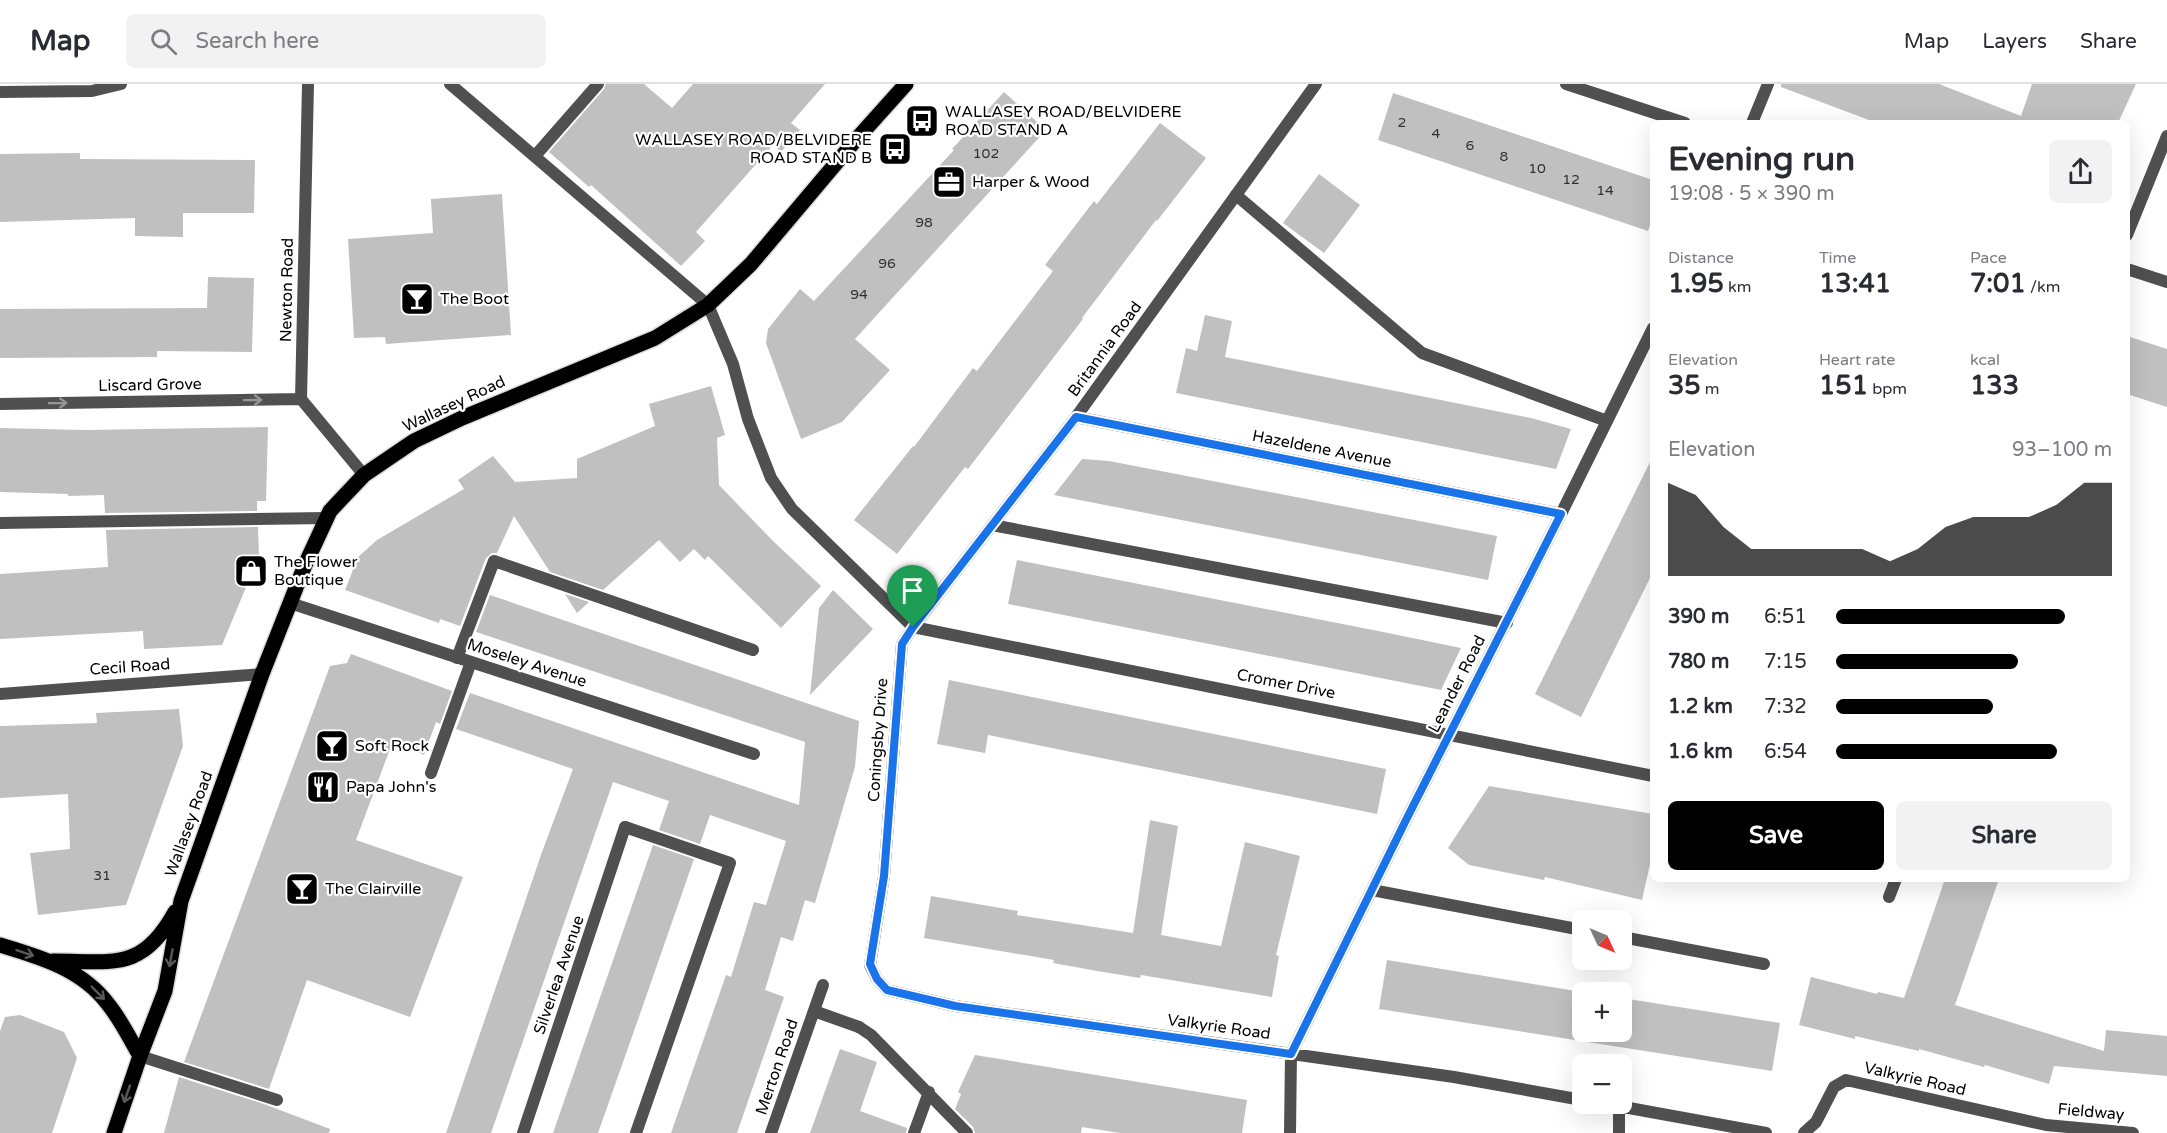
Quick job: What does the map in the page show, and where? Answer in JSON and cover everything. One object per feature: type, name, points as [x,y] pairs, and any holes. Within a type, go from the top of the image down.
[{"type":"main road","name":"Wallasey Road","points":[[114,1133],[165,992],[181,901],[262,674],[305,565],[330,511],[364,474],[414,441],[482,409],[655,338],[708,305],[751,264],[906,84]]},
{"type":"main road","points":[[50,961],[122,961],[145,951],[165,929],[181,901]]},
{"type":"main road","points":[[0,945],[50,961],[84,979],[108,1004],[140,1056]]},
{"type":"street","points":[[0,92],[92,91],[121,84]]},
{"type":"street","name":"Newton Road","points":[[301,399],[308,84]]},
{"type":"street","points":[[450,84],[708,305],[733,364],[748,419],[771,478],[792,509],[913,627]]},
{"type":"street","points":[[535,156],[598,84]]},
{"type":"street","name":"Britannia Road","points":[[913,627],[1076,417],[1316,84]]},
{"type":"street","points":[[1566,84],[1675,120]]},
{"type":"street","points":[[1753,120],[1768,84]]},
{"type":"street","points":[[2130,228],[2167,136]]},
{"type":"street","points":[[1236,195],[1422,353],[1607,421]]},
{"type":"street","points":[[2130,270],[2167,282]]},
{"type":"street","name":"Leander Road","points":[[1291,1054],[1650,334]]},
{"type":"street","points":[[301,399],[364,474]]},
{"type":"street","name":"Liscard Grove","points":[[0,404],[301,399]]},
{"type":"street","name":"Hazeldene Avenue","points":[[1076,417],[1561,514]]},
{"type":"street","points":[[0,523],[327,518]]},
{"type":"street","points":[[992,525],[1507,623]]},
{"type":"street","points":[[458,658],[494,561],[753,650]]},
{"type":"street","name":"Moseley Avenue","points":[[290,603],[754,754]]},
{"type":"street","name":"Cromer Drive","points":[[913,627],[1650,775]]},
{"type":"street","name":"Coningsby Drive","points":[[887,990],[877,979],[870,964],[884,876],[902,644],[913,627]]},
{"type":"street","points":[[431,773],[471,662]]},
{"type":"street","name":"Cecil Road","points":[[0,694],[262,674]]},
{"type":"street","name":"Silverlea Avenue","points":[[523,1133],[626,827],[730,863],[636,1133]]},
{"type":"street","points":[[1889,897],[1895,882]]},
{"type":"street","points":[[1372,890],[1572,928]]},
{"type":"street","points":[[1632,939],[1764,964]]},
{"type":"street","name":"Merton Road","points":[[771,1133],[823,985]]},
{"type":"street","name":"Valkyrie Road","points":[[887,990],[955,1006],[1454,1077],[1572,1098]]},
{"type":"street","name":"Merton Road","points":[[814,1011],[859,1027],[871,1035],[967,1133]]},
{"type":"street","points":[[1290,1133],[1291,1054]]},
{"type":"street","points":[[140,1056],[277,1100]]},
{"type":"street","name":"Valkyrie Road","points":[[1804,1133],[1816,1122],[1834,1087],[1846,1080],[2046,1125]]},
{"type":"street","points":[[914,1133],[929,1092]]},
{"type":"street","points":[[1632,1108],[1766,1133]]},
{"type":"street","points":[[1615,1114],[1619,1133]]},
{"type":"street","name":"Fieldway","points":[[2046,1125],[2068,1130],[2133,1133]]},
{"type":"building","points":[[606,84],[644,84],[672,108],[693,84],[825,84],[791,123],[800,130],[781,152],[773,145],[696,232],[705,241],[681,266],[591,185],[589,187],[549,152]]},
{"type":"building","points":[[1781,84],[1939,84],[2021,116],[2032,84],[2136,84],[2119,120],[1869,120],[1781,87]]},
{"type":"building","points":[[1004,92],[1046,130],[855,339],[890,370],[842,422],[801,439],[766,343],[768,329],[800,289],[814,301],[954,150],[952,149]]},
{"type":"building","points":[[1393,93],[1650,179],[1650,225],[1648,231],[1378,140]]},
{"type":"building","points":[[1160,123],[1206,158],[1156,220],[968,469],[965,467],[897,554],[854,520],[914,447],[973,368],[977,371],[1053,271],[1045,265],[1094,201],[1097,204]]},
{"type":"building","points":[[80,153],[80,159],[255,160],[254,213],[183,213],[183,237],[135,236],[135,218],[0,222],[0,154]]},
{"type":"building","points":[[1319,174],[1360,205],[1324,253],[1283,223]]},
{"type":"building","points":[[502,194],[511,335],[386,344],[385,337],[354,338],[348,239],[433,233],[431,199]]},
{"type":"building","points":[[208,277],[254,278],[252,352],[157,351],[157,357],[0,358],[0,309],[207,308]]},
{"type":"building","points":[[1205,315],[1232,321],[1225,357],[1531,418],[1571,429],[1556,469],[1176,393],[1186,348],[1197,351]]},
{"type":"building","points":[[2130,337],[2167,349],[2167,407],[2130,395]]},
{"type":"building","points":[[711,386],[725,435],[717,438],[719,485],[821,586],[781,628],[708,556],[705,560],[694,549],[680,562],[659,540],[603,590],[550,572],[514,516],[497,553],[492,553],[486,558],[460,626],[440,619],[439,623],[345,590],[358,557],[377,540],[464,489],[458,480],[493,456],[515,482],[577,478],[577,459],[655,426],[649,404]]},
{"type":"building","points":[[268,427],[266,501],[257,501],[257,511],[105,513],[104,495],[68,496],[68,494],[0,492],[0,428],[84,430]]},
{"type":"building","points":[[1082,459],[1109,461],[1497,536],[1488,580],[1054,495]]},
{"type":"building","points":[[1650,462],[1650,578],[1581,717],[1535,694]]},
{"type":"building","points":[[258,527],[259,556],[222,645],[144,649],[143,631],[0,639],[0,574],[108,567],[106,530]]},
{"type":"building","points":[[1017,560],[1461,648],[1441,690],[1008,604]]},
{"type":"building","points":[[833,590],[873,629],[810,695],[819,608]]},
{"type":"building","points":[[565,594],[589,602],[577,613]]},
{"type":"building","points":[[490,595],[859,721],[855,767],[815,903],[805,900],[793,941],[781,937],[765,990],[784,997],[737,1133],[671,1133],[726,975],[731,977],[754,902],[766,905],[786,841],[710,815],[700,844],[659,830],[669,801],[613,782],[491,1133],[446,1133],[542,852],[573,769],[456,729],[470,693],[799,805],[805,742],[476,632]]},
{"type":"building","points":[[351,654],[452,691],[440,724],[436,722],[424,755],[393,741],[356,840],[463,877],[410,1017],[307,980],[269,1089],[184,1062],[330,666],[347,663]]},
{"type":"building","points":[[949,680],[1386,769],[1377,814],[988,735],[985,753],[937,744]]},
{"type":"building","points":[[179,709],[183,746],[126,905],[38,915],[30,853],[70,849],[68,794],[0,798],[0,726],[97,723],[96,713]]},
{"type":"building","points":[[1489,786],[1650,813],[1650,864],[1642,900],[1545,877],[1544,880],[1469,865],[1448,848]]},
{"type":"building","points":[[1150,820],[1178,826],[1161,935],[1221,946],[1245,842],[1300,856],[1276,955],[1279,956],[1272,997],[1141,975],[1140,978],[1097,971],[1053,963],[1054,960],[924,938],[931,896],[1018,911],[1017,915],[1133,933]]},
{"type":"building","points":[[653,845],[694,859],[598,1133],[553,1133]]},
{"type":"building","points":[[1944,882],[1998,882],[1955,1005],[2104,1051],[2106,1030],[2167,1036],[2167,1076],[2054,1066],[2049,1084],[1919,1049],[1919,1051],[1855,1036],[1855,1039],[1799,1025],[1811,977],[1877,994],[1878,992],[1904,998]]},
{"type":"building","points":[[1387,960],[1572,990],[1572,1039],[1379,1009]]},
{"type":"building","points":[[1632,1000],[1780,1023],[1772,1071],[1588,1042],[1632,1042]]},
{"type":"building","points":[[20,1015],[64,1032],[77,1058],[52,1133],[0,1133],[0,1031],[5,1017]]},
{"type":"building","points":[[840,1049],[877,1062],[860,1111],[907,1128],[906,1133],[810,1133]]},
{"type":"building","points":[[975,1055],[1247,1100],[1242,1133],[1120,1133],[1082,1127],[1081,1133],[975,1133],[973,1127],[955,1109],[961,1094],[958,1092]]},
{"type":"building","points":[[179,1077],[264,1104],[330,1129],[329,1133],[164,1133]]},
{"type":"place","name":"WALLASEY ROAD/BELVIDERE ROAD STAND A","points":[[922,121]]},
{"type":"place","name":"WALLASEY ROAD/BELVIDERE ROAD STAND B","points":[[895,149]]},
{"type":"place","name":"Harper & Wood","points":[[949,182]]},
{"type":"place","name":"The Boot","points":[[417,299]]},
{"type":"place","name":"The Flower Boutique","points":[[251,571]]},
{"type":"place","name":"Soft Rock","points":[[332,746]]},
{"type":"place","name":"Papa John's","points":[[323,787]]},
{"type":"place","name":"The Clairville","points":[[302,889]]},
{"type":"route","points":[[1076,417],[1561,514],[1291,1054],[955,1006],[887,990],[877,979],[870,964],[884,876],[902,644],[913,627],[1076,417]]}]
